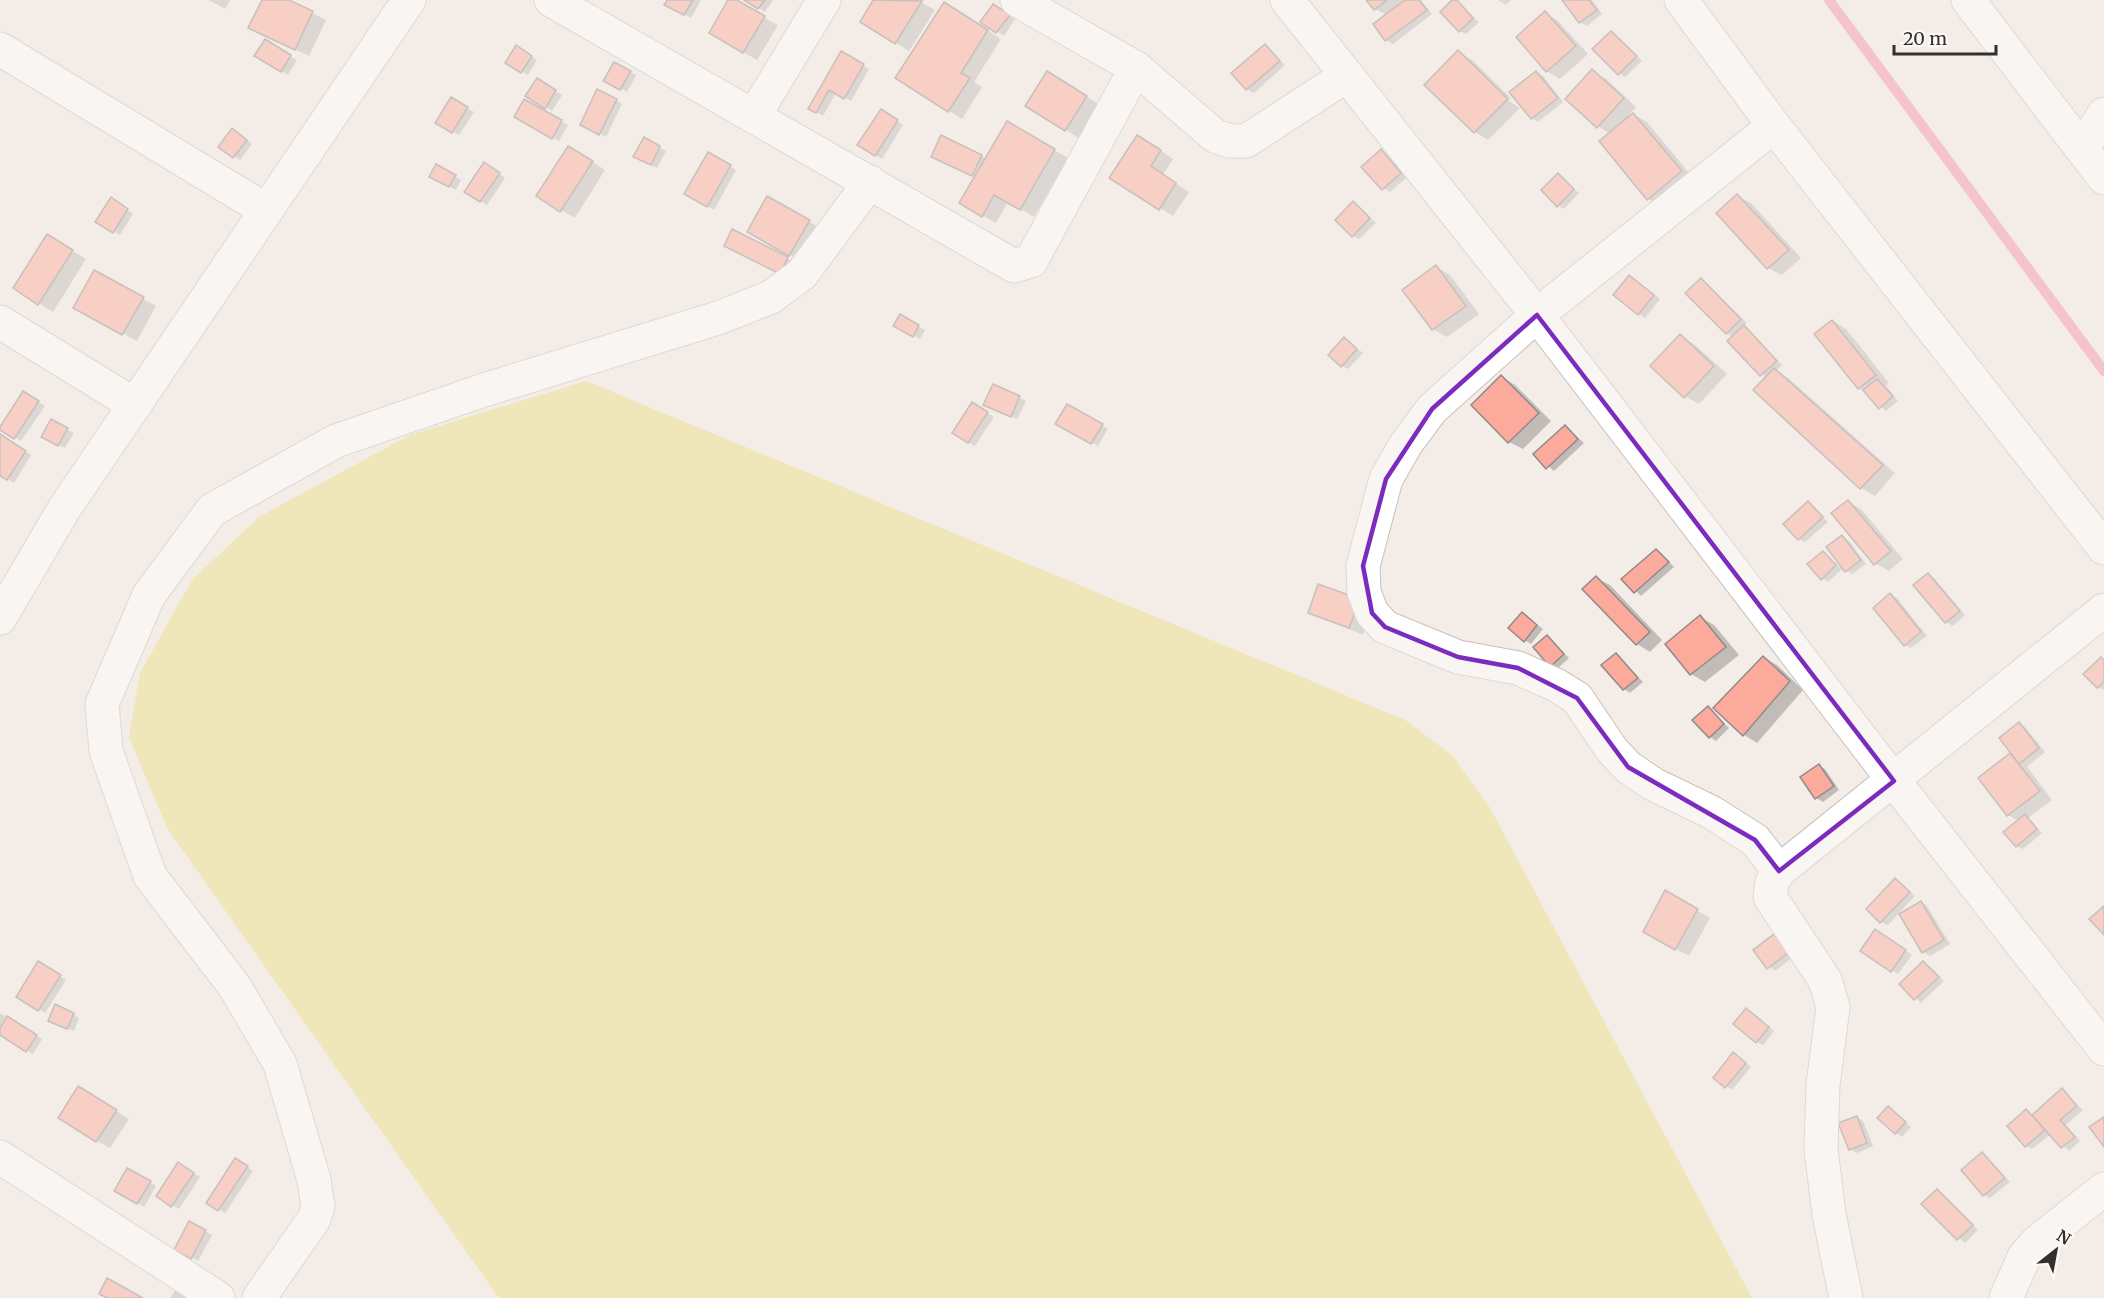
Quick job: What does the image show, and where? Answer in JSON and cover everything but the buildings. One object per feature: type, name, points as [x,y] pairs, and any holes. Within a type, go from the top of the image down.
[{"type":"street","points":[[551,0],[1014,266],[1023,266],[1031,261],[1136,68]]},
{"type":"street","points":[[754,116],[824,0]]},
{"type":"street","points":[[1017,0],[1136,68],[1215,136],[1230,141],[1246,141],[1346,76]]},
{"type":"street","points":[[1287,0],[1537,315],[1894,781],[2104,1049]]},
{"type":"street","points":[[1681,0],[1774,126],[2104,548]]},
{"type":"street","points":[[1968,0],[2104,178]]},
{"type":"street","points":[[3,607],[64,509],[266,210],[399,4]]},
{"type":"street","points":[[0,49],[266,210]]},
{"type":"street","points":[[2082,149],[2104,114]]},
{"type":"street","points":[[1774,126],[1537,315],[1432,409],[1406,444],[1386,479],[1363,566],[1364,592],[1372,613],[1385,627],[1458,657],[1518,669],[1556,685],[1577,698],[1612,750],[1628,767],[1653,784],[1711,812],[1755,840],[1779,871]]},
{"type":"street","points":[[259,1298],[314,1219],[318,1206],[280,1064],[235,987],[150,876],[106,751],[102,704],[149,595],[212,510],[336,441],[484,390],[718,318],[771,297],[802,274],[870,182]]},
{"type":"street","points":[[0,322],[135,405]]},
{"type":"street","points":[[1846,1298],[1829,1214],[1821,1149],[1824,1085],[1833,1007],[1826,980],[1770,897],[1772,882],[1779,871],[1894,781],[2104,610]]},
{"type":"street","points":[[0,1157],[218,1298]]},
{"type":"street","points":[[2006,1298],[2024,1257],[2036,1244],[2104,1188]]},
{"type":"highlighted area","points":[[1537,315],[1894,781],[1779,871],[1755,840],[1628,767],[1577,698],[1518,668],[1458,657],[1385,627],[1372,613],[1363,566],[1386,479],[1432,409]]},
{"type":"shaded area","points":[[586,381],[1405,720],[1453,756],[1490,808],[1752,1298],[499,1298],[167,828],[129,737],[140,673],[192,580],[259,517],[410,435]]},
{"type":"waterway","points":[[1829,0],[2104,371]]}]
